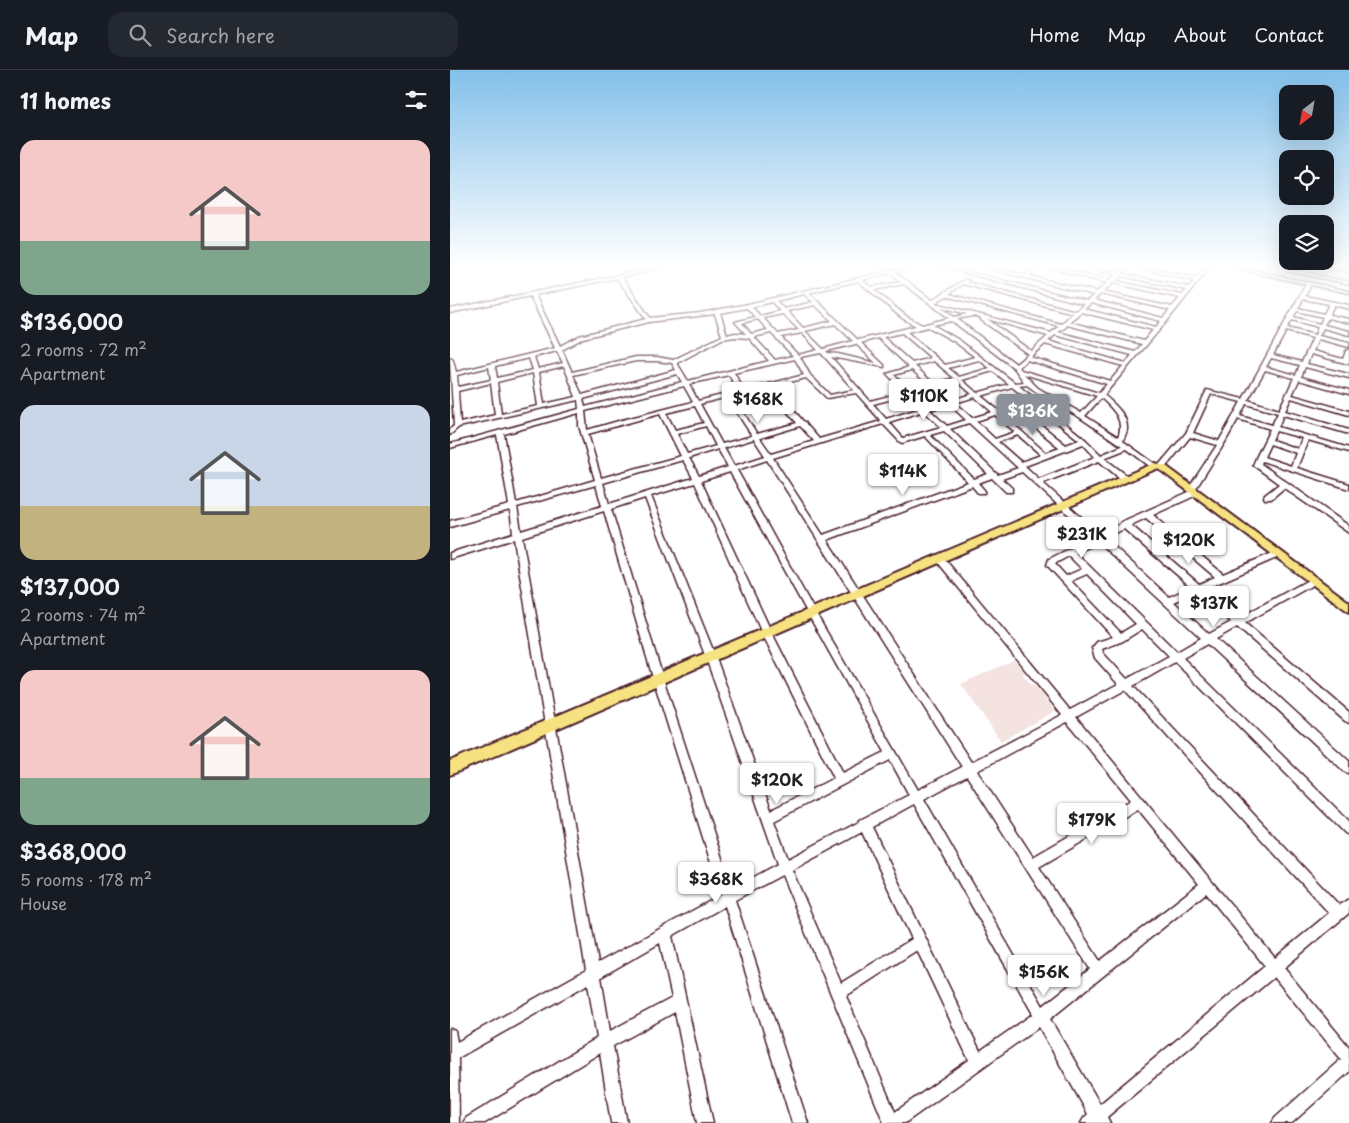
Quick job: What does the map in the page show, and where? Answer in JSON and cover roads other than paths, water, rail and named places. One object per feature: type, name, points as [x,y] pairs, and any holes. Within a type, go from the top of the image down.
[{"type":"main road","points":[[450,768],[710,655],[1158,466],[1194,490],[1349,608]]},
{"type":"street","points":[[543,316],[566,364],[583,410],[582,423],[584,433],[608,507],[658,678],[800,1123]]},
{"type":"street","points":[[646,316],[649,320]]},
{"type":"street","points":[[452,375],[559,349],[581,337],[649,320],[682,316]]},
{"type":"street","points":[[720,316],[726,323],[725,336]]},
{"type":"street","points":[[726,323],[763,316]]},
{"type":"street","points":[[788,316],[824,353],[902,441],[1034,402]]},
{"type":"street","points":[[830,316],[1009,490]]},
{"type":"street","points":[[904,316],[922,326]]},
{"type":"street","points":[[952,316],[973,336],[1017,369],[1028,383],[1158,466],[1188,434],[1209,392],[1246,401],[1349,432]]},
{"type":"street","points":[[450,446],[646,392],[773,362],[824,353],[857,342],[954,318],[969,316]]},
{"type":"street","points":[[979,316],[1030,356],[1112,383]]},
{"type":"street","points":[[983,316],[1136,354]]},
{"type":"street","points":[[1030,316],[1145,343]]},
{"type":"street","points":[[1017,369],[1073,316]]},
{"type":"street","points":[[1102,316],[1156,329]]},
{"type":"street","points":[[1109,334],[1123,316]]},
{"type":"street","points":[[1150,316],[1164,320]]},
{"type":"street","points":[[1082,416],[1167,316]]},
{"type":"street","points":[[1326,316],[1259,458],[1258,467],[1349,530]]},
{"type":"street","points":[[1327,316],[1349,321]]},
{"type":"street","points":[[760,317],[797,357],[807,376],[829,397],[857,391]]},
{"type":"street","points":[[1120,638],[1065,580],[1051,563],[1052,561],[1194,490],[1237,417],[1291,318],[1349,333]]},
{"type":"street","points":[[738,322],[748,336],[773,362]]},
{"type":"street","points":[[778,336],[836,322]]},
{"type":"street","points":[[929,325],[960,340],[1012,385],[1084,441],[1126,479]]},
{"type":"street","points":[[1284,330],[1349,345]]},
{"type":"street","points":[[570,374],[636,359],[657,359],[674,362],[725,336],[748,336],[773,331]]},
{"type":"street","points":[[903,331],[998,412],[1046,456]]},
{"type":"street","points":[[880,337],[1349,768]]},
{"type":"street","points":[[1044,342],[1127,365]]},
{"type":"street","points":[[1309,352],[1347,362],[1349,351]]},
{"type":"street","points":[[824,353],[882,366]]},
{"type":"street","points":[[531,356],[536,371],[540,407]]},
{"type":"street","points":[[1270,356],[1349,376]]},
{"type":"street","points":[[944,367],[980,358]]},
{"type":"street","points":[[890,374],[935,359]]},
{"type":"street","points":[[450,360],[455,390],[457,426]]},
{"type":"street","points":[[674,362],[706,424],[811,612],[1041,1017],[1096,1121],[1344,910],[1097,651],[1100,645],[1120,638],[1142,625]]},
{"type":"street","points":[[455,390],[566,364]]},
{"type":"street","points":[[492,365],[498,417]]},
{"type":"street","points":[[1264,368],[1349,392]]},
{"type":"street","points":[[868,404],[994,369]]},
{"type":"street","points":[[1017,369],[1101,395],[1113,406],[1123,421],[1124,430],[1119,442]]},
{"type":"street","points":[[450,433],[457,426],[579,398],[680,371]]},
{"type":"street","points":[[731,373],[742,392]]},
{"type":"street","points":[[584,433],[807,376]]},
{"type":"street","points":[[450,556],[925,409],[1012,385],[1028,383]]},
{"type":"street","points":[[769,386],[818,442]]},
{"type":"street","points":[[729,395],[1099,972]]},
{"type":"street","points":[[1289,396],[1349,413]]},
{"type":"street","points":[[1015,407],[1066,449]]},
{"type":"street","points":[[1048,413],[1066,407]]},
{"type":"street","points":[[662,412],[697,479],[766,632],[841,780]]},
{"type":"street","points":[[1237,417],[1349,450]]},
{"type":"street","points":[[450,524],[803,423]]},
{"type":"street","points":[[673,432],[706,424]]},
{"type":"street","points":[[500,432],[516,535],[619,1123]]},
{"type":"street","points":[[994,442],[1020,433]]},
{"type":"street","points":[[926,434],[981,491]]},
{"type":"street","points":[[1188,434],[1221,444]]},
{"type":"street","points":[[1293,468],[1306,438]]},
{"type":"street","points":[[822,539],[972,482],[995,477],[1022,467],[1084,441]]},
{"type":"street","points":[[1267,441],[1301,452]]},
{"type":"street","points":[[1038,482],[1128,447]]},
{"type":"street","points":[[1259,458],[1349,487]]},
{"type":"street","points":[[1268,497],[1283,485]]},
{"type":"street","points":[[647,495],[710,655],[785,867],[892,1123],[1041,1017],[1207,885]]},
{"type":"street","points":[[1147,514],[1222,578]]},
{"type":"street","points":[[1124,524],[1349,718]]},
{"type":"street","points":[[1070,552],[1349,830]]},
{"type":"street","points":[[1167,601],[1278,554]]},
{"type":"street","points":[[940,559],[1349,1060],[1280,1123]]},
{"type":"street","points":[[1065,580],[1088,570]]},
{"type":"street","points":[[450,1054],[664,933],[916,796],[1069,716],[1313,581]]},
{"type":"street","points":[[768,818],[891,754]]},
{"type":"street","points":[[1030,865],[1139,802]]},
{"type":"street","points":[[864,824],[978,1063]]},
{"type":"street","points":[[664,933],[705,1123]]},
{"type":"street","points":[[838,993],[920,940]]},
{"type":"street","points":[[471,1123],[605,1042],[679,1002]]},
{"type":"street","points":[[450,1036],[451,1123]]}]
